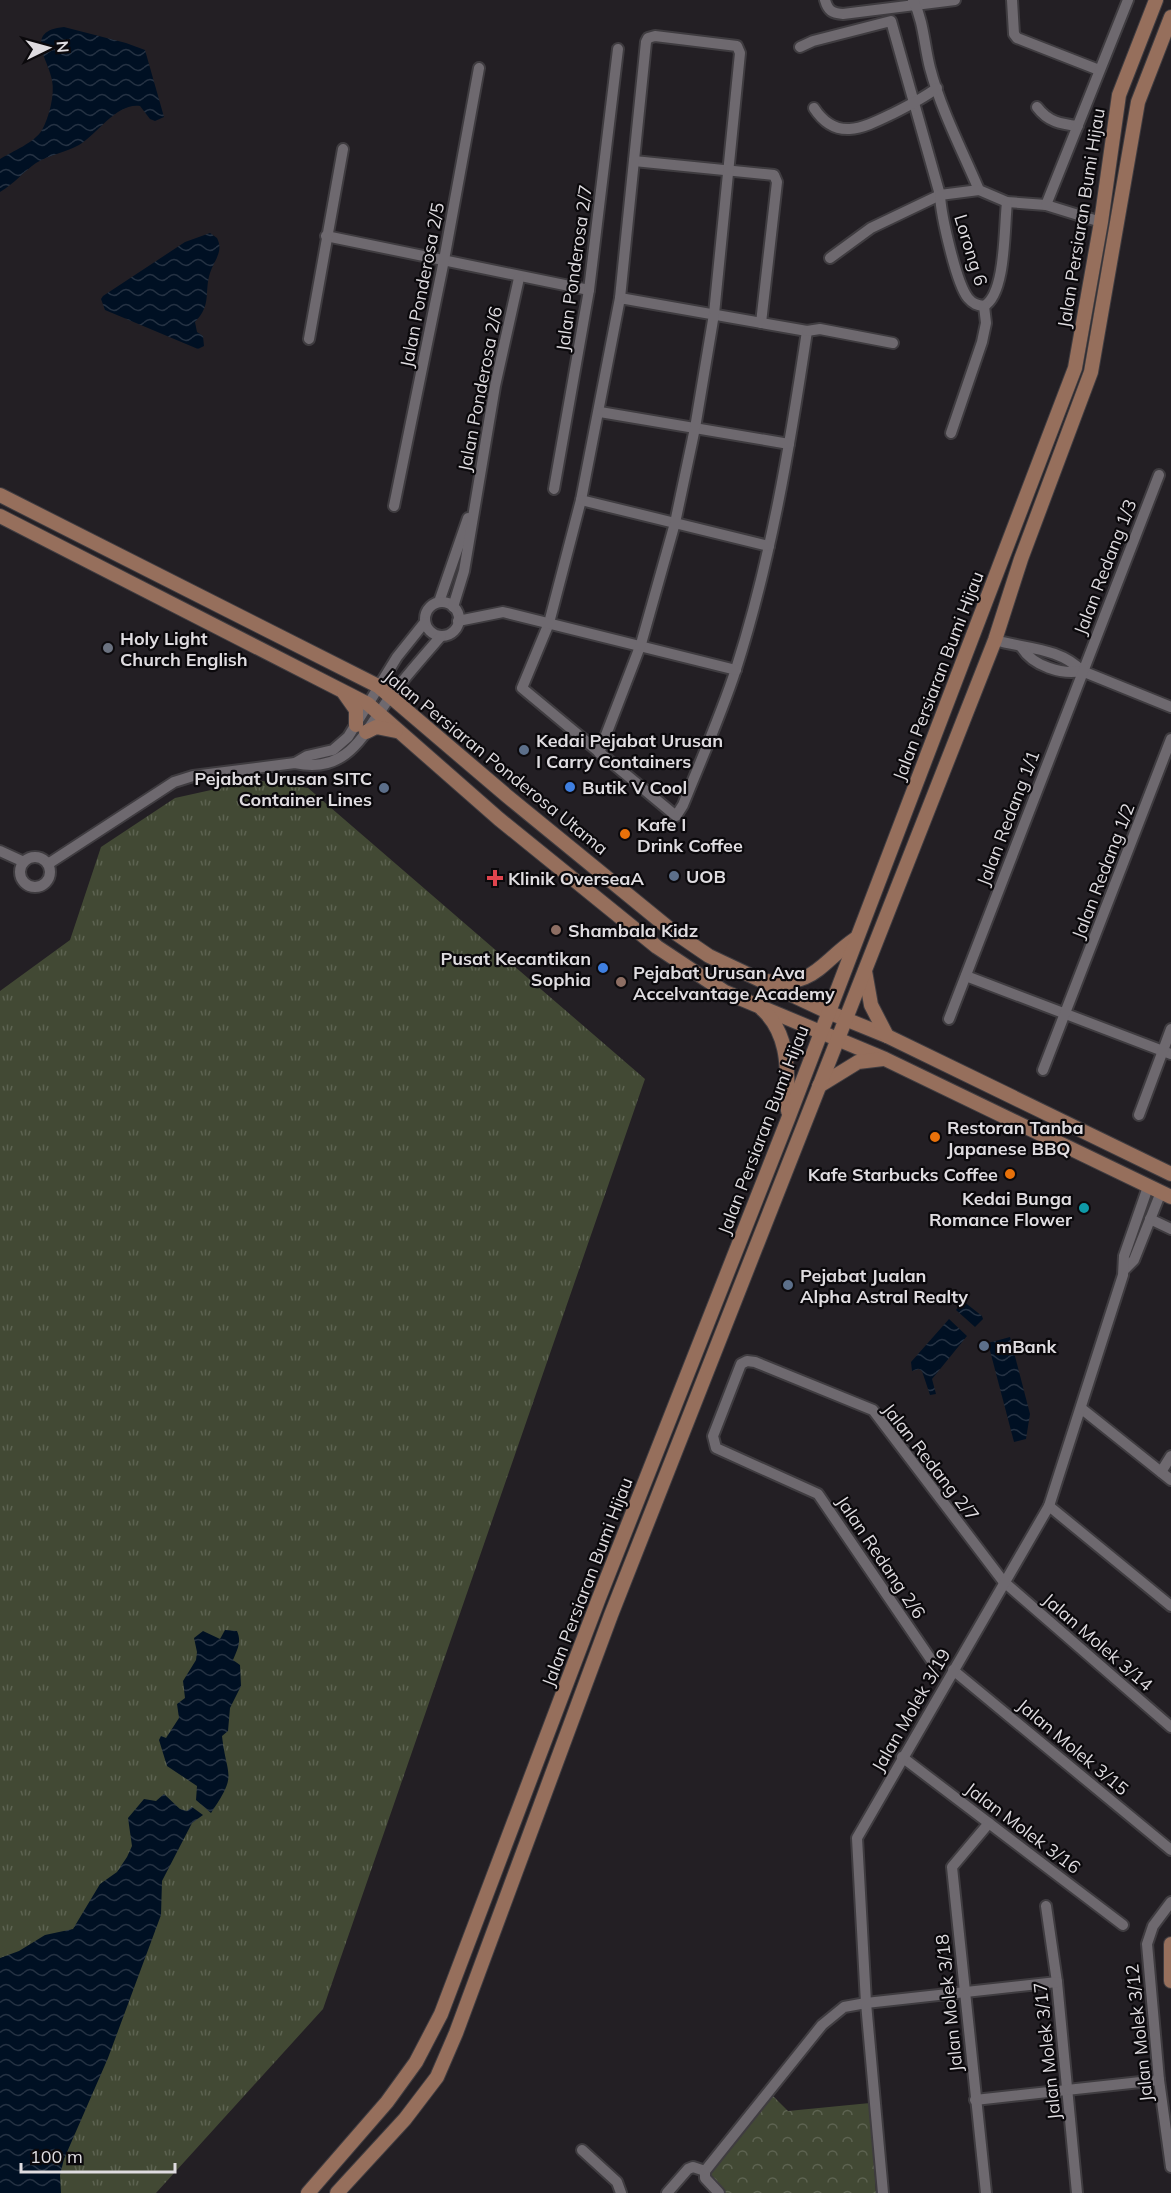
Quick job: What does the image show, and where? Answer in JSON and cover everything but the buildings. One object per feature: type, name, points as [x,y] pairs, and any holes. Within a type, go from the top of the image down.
[{"type":"main road","name":"Jalan Persiaran Bumi Hijau","points":[[308,2193],[399,2086],[416,2062],[441,2014],[636,1503],[788,1119],[1077,360],[1101,222],[1120,88],[1156,0]]},
{"type":"main road","name":"Jalan Persiaran Bumi Hijau","points":[[336,2193],[405,2119],[437,2077],[456,2033],[611,1615],[700,1394],[865,966],[995,640],[1021,559],[1091,372],[1138,102],[1171,16]]},
{"type":"main road","name":"Jalan Persiaran Ponderosa Utama","points":[[0,495],[378,686],[507,796],[671,930],[709,956],[828,1012],[887,1036],[1171,1174]]},
{"type":"main road","name":"Jalan Persiaran Ponderosa Utama","points":[[0,516],[368,704],[499,819],[657,948],[725,992],[821,1030],[885,1059],[1160,1192]]},
{"type":"main road","points":[[992,585],[984,630],[995,640]]},
{"type":"main road","points":[[951,689],[980,639],[995,640]]},
{"type":"main road","points":[[341,689],[353,705],[361,729],[376,727],[398,732]]},
{"type":"main road","points":[[755,979],[792,982],[807,978],[818,972],[855,939]]},
{"type":"main road","points":[[865,966],[871,1005],[887,1036]]},
{"type":"main road","points":[[756,1004],[771,1017],[782,1040],[786,1057],[788,1119]]},
{"type":"main road","points":[[818,1087],[858,1062],[885,1059]]},
{"type":"main road","points":[[683,1385],[700,1394]]},
{"type":"main road","points":[[636,1503],[641,1500],[650,1503],[652,1512]]},
{"type":"main road","points":[[1171,1944],[1171,1981]]},
{"type":"street","points":[[825,0],[827,9],[834,14],[914,2],[955,0]]},
{"type":"street","points":[[1012,0],[1014,34],[1017,38],[1099,70]]},
{"type":"street","points":[[1046,205],[1128,0]]},
{"type":"street","points":[[914,2],[921,19],[930,68],[979,190],[1007,202],[1046,205],[1101,222]]},
{"type":"street","points":[[800,47],[813,41],[891,21],[916,103],[940,195],[871,228],[830,258]]},
{"type":"street","points":[[599,753],[641,644],[675,523],[695,428],[714,314],[740,53],[737,46],[655,36],[648,38],[620,298],[600,412],[581,500],[549,623],[522,688],[599,753],[676,816],[683,805],[736,670],[769,546],[789,444],[807,331]]},
{"type":"street","name":"Jalan Ponderosa 2/7","points":[[554,489],[589,290],[618,49]]},
{"type":"street","name":"Jalan Ponderosa 2/5","points":[[394,506],[444,260],[478,68]]},
{"type":"street","points":[[814,108],[827,123],[838,129],[850,129],[876,123],[916,103],[937,88]]},
{"type":"street","points":[[1037,107],[1043,116],[1054,122],[1078,126]]},
{"type":"street","points":[[309,339],[343,149]]},
{"type":"street","points":[[634,161],[774,175],[777,182],[761,323]]},
{"type":"street","name":"Lorong 6","points":[[979,190],[940,195],[958,275],[966,296],[973,303],[984,306],[992,302],[999,283],[1007,202]]},
{"type":"street","points":[[326,236],[519,278],[589,290]]},
{"type":"street","name":"Jalan Ponderosa 2/6","points":[[453,607],[465,561],[495,387],[519,278]]},
{"type":"street","points":[[620,298],[807,331],[820,329],[893,343]]},
{"type":"street","points":[[951,432],[982,342],[986,323],[984,306]]},
{"type":"street","points":[[600,412],[789,444]]},
{"type":"street","name":"Jalan Redang 1/3","points":[[1082,671],[1159,475]]},
{"type":"street","points":[[581,500],[769,546]]},
{"type":"street","name":"Jalan Ponderosa 2/6","points":[[439,602],[453,557],[474,507]]},
{"type":"street","points":[[453,557],[465,561]]},
{"type":"street","points":[[446,578],[460,583]]},
{"type":"street","points":[[48,864],[174,782],[193,776],[295,763],[311,767],[333,761],[357,745],[368,704],[397,657],[425,622],[428,610],[439,602],[453,607],[458,621]]},
{"type":"street","points":[[361,729],[378,713],[441,636],[450,633],[458,621],[503,612],[641,644],[736,670]]},
{"type":"street","points":[[425,622],[432,632],[441,636]]},
{"type":"street","points":[[995,640],[1022,648],[1028,658],[1037,662],[1069,674],[1082,671],[1171,706]]},
{"type":"street","points":[[397,657],[412,670]]},
{"type":"street","name":"Jalan Redang 1/1","points":[[949,1019],[1082,671]]},
{"type":"street","name":"Jalan Redang 1/2","points":[[1065,1015],[1171,739]]},
{"type":"street","points":[[0,851],[24,862]]},
{"type":"street","points":[[31,857],[39,857],[48,864],[50,873],[47,881],[33,886],[21,877],[24,862],[31,857]]},
{"type":"street","points":[[966,976],[1167,1053]]},
{"type":"street","points":[[1044,1070],[1065,1015]]},
{"type":"street","points":[[1138,1115],[1167,1053],[1171,1029]]},
{"type":"street","name":"Jalan Molek 3/19","points":[[1124,1270],[1134,1260],[1160,1192]]},
{"type":"street","name":"Jalan Molek 3/19","points":[[882,2193],[866,2003],[857,1838],[1003,1581],[1049,1506],[1082,1409],[1124,1270],[1124,1256],[1160,1192]]},
{"type":"street","points":[[1150,1219],[1171,1229]]},
{"type":"street","name":"Jalan Redang 2/7","points":[[747,1361],[755,1362],[873,1410],[1003,1581]]},
{"type":"street","name":"Jalan Redang 2/6","points":[[747,1361],[741,1364],[713,1436],[716,1448],[818,1494],[932,1661]]},
{"type":"street","points":[[1082,1409],[1171,1480]]},
{"type":"street","points":[[1161,1472],[1171,1456]]},
{"type":"street","points":[[1049,1506],[1171,1606]]},
{"type":"street","name":"Jalan Molek 3/14","points":[[1003,1581],[1171,1727]]},
{"type":"street","name":"Jalan Molek 3/15","points":[[953,1670],[1171,1850]]},
{"type":"street","name":"Jalan Molek 3/16","points":[[902,1757],[1123,1925]]},
{"type":"street","name":"Jalan Molek 3/18","points":[[986,2193],[952,1867],[989,1823]]},
{"type":"street","name":"Jalan Molek 3/12","points":[[1171,1902],[1154,1926],[1147,1944],[1159,2080],[1171,2167]]},
{"type":"street","name":"Jalan Molek 3/17","points":[[1046,1906],[1057,1982],[1077,2193]]},
{"type":"street","points":[[719,2193],[705,2178],[705,2171],[822,2025],[844,2007],[1057,1982]]},
{"type":"street","points":[[975,2100],[1159,2080]]},
{"type":"street","points":[[582,2150],[617,2182],[621,2193]]},
{"type":"street","points":[[667,2193],[688,2169],[693,2167],[705,2171]]},
{"type":"green space","points":[[256,780],[308,788],[645,1079],[323,2009],[156,2193],[0,2193],[0,991],[70,940],[101,847],[175,798]]},
{"type":"green space","points":[[771,2094],[788,2111],[870,2103],[876,2193],[725,2193],[711,2182],[709,2175]]},
{"type":"water","points":[[64,27],[145,50],[164,117],[155,121],[150,119],[140,106],[123,109],[79,145],[36,163],[0,192],[0,159],[34,139],[42,130],[47,119],[53,86],[41,40],[44,34]]},
{"type":"water","points":[[210,233],[217,238],[219,252],[208,280],[204,310],[195,322],[197,332],[203,336],[204,346],[198,349],[105,310],[101,299],[103,296],[185,242]]},
{"type":"water","points":[[963,1301],[982,1316],[983,1319],[975,1327],[956,1310]]},
{"type":"water","points":[[949,1319],[967,1336],[932,1379],[936,1394],[930,1395],[922,1371],[919,1369],[912,1371],[911,1362]]},
{"type":"water","points":[[1010,1337],[1030,1414],[1026,1439],[1014,1442],[988,1343]]},
{"type":"water","points":[[225,1630],[237,1631],[239,1639],[233,1660],[240,1665],[241,1686],[230,1708],[228,1731],[222,1736],[228,1782],[211,1813],[196,1800],[197,1786],[167,1766],[159,1740],[161,1736],[166,1738],[179,1718],[177,1704],[185,1698],[183,1681],[196,1660],[194,1638],[203,1631],[220,1639]]},
{"type":"water","points":[[164,1794],[180,1809],[187,1811],[192,1807],[203,1815],[192,1823],[162,1881],[161,1915],[108,2058],[64,2159],[60,2175],[61,2193],[0,2193],[0,1958],[19,1951],[45,1935],[73,1929],[100,1884],[117,1872],[127,1857],[132,1846],[128,1818],[144,1799],[156,1801]]},
{"type":"place","name":"Holy Light Church English","points":[[108,648]]},
{"type":"place","name":"Kedai Pejabat Urusan I Carry Containers","points":[[524,750]]},
{"type":"place","name":"Butik V Cool","points":[[570,787]]},
{"type":"place","name":"Pejabat Urusan SITC Container Lines","points":[[384,788]]},
{"type":"place","name":"Kafe I Drink Coffee","points":[[625,834]]},
{"type":"place","name":"UOB","points":[[674,876]]},
{"type":"place","name":"Klinik OverseaA","points":[[495,878]]},
{"type":"place","name":"Shambala Kidz","points":[[556,930]]},
{"type":"place","name":"Pusat Kecantikan Sophia","points":[[603,968]]},
{"type":"place","name":"Pejabat Urusan Ava Accelvantage Academy","points":[[621,982]]},
{"type":"place","name":"Restoran Tanba Japanese BBQ","points":[[935,1137]]},
{"type":"place","name":"Kafe Starbucks Coffee","points":[[1010,1174]]},
{"type":"place","name":"Kedai Bunga Romance Flower","points":[[1084,1208]]},
{"type":"place","name":"Pejabat Jualan Alpha Astral Realty","points":[[788,1285]]},
{"type":"place","name":"mBank","points":[[984,1346]]}]
